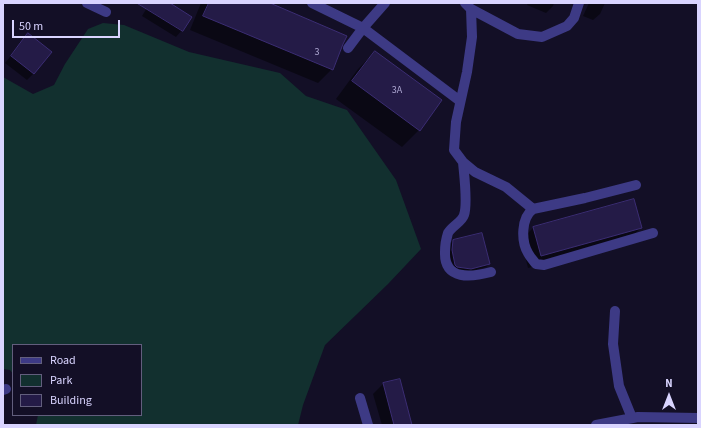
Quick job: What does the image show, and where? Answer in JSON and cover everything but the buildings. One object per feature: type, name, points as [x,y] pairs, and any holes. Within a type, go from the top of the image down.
[{"type":"lane","points":[[86,3],[106,12]]},
{"type":"lane","points":[[312,3],[363,28],[460,101]]},
{"type":"lane","points":[[348,48],[385,3]]},
{"type":"lane","points":[[468,6],[518,34],[542,37],[567,26],[574,18],[579,3]]},
{"type":"lane","points":[[468,6],[472,37],[467,72],[456,122],[454,150],[463,162],[474,172],[506,187],[533,209]]},
{"type":"lane","points":[[463,162],[465,204],[464,216],[448,233],[445,257],[448,267],[458,275],[475,277],[491,272]]},
{"type":"lane","points":[[636,185],[533,209],[525,221],[523,233],[527,252],[536,264],[544,265],[653,233]]},
{"type":"lane","points":[[615,311],[613,344],[619,386],[632,418]]},
{"type":"lane","points":[[360,398],[368,425]]},
{"type":"lane","points":[[596,425],[632,418],[698,418]]},
{"type":"green space","points":[[103,23],[124,25],[189,52],[280,73],[306,96],[347,110],[396,180],[421,249],[388,284],[325,345],[303,405],[298,425],[36,425],[38,416],[142,416],[142,344],[12,344],[12,373],[10,370],[3,369],[3,77],[33,94],[54,85],[65,64],[88,29]]}]
